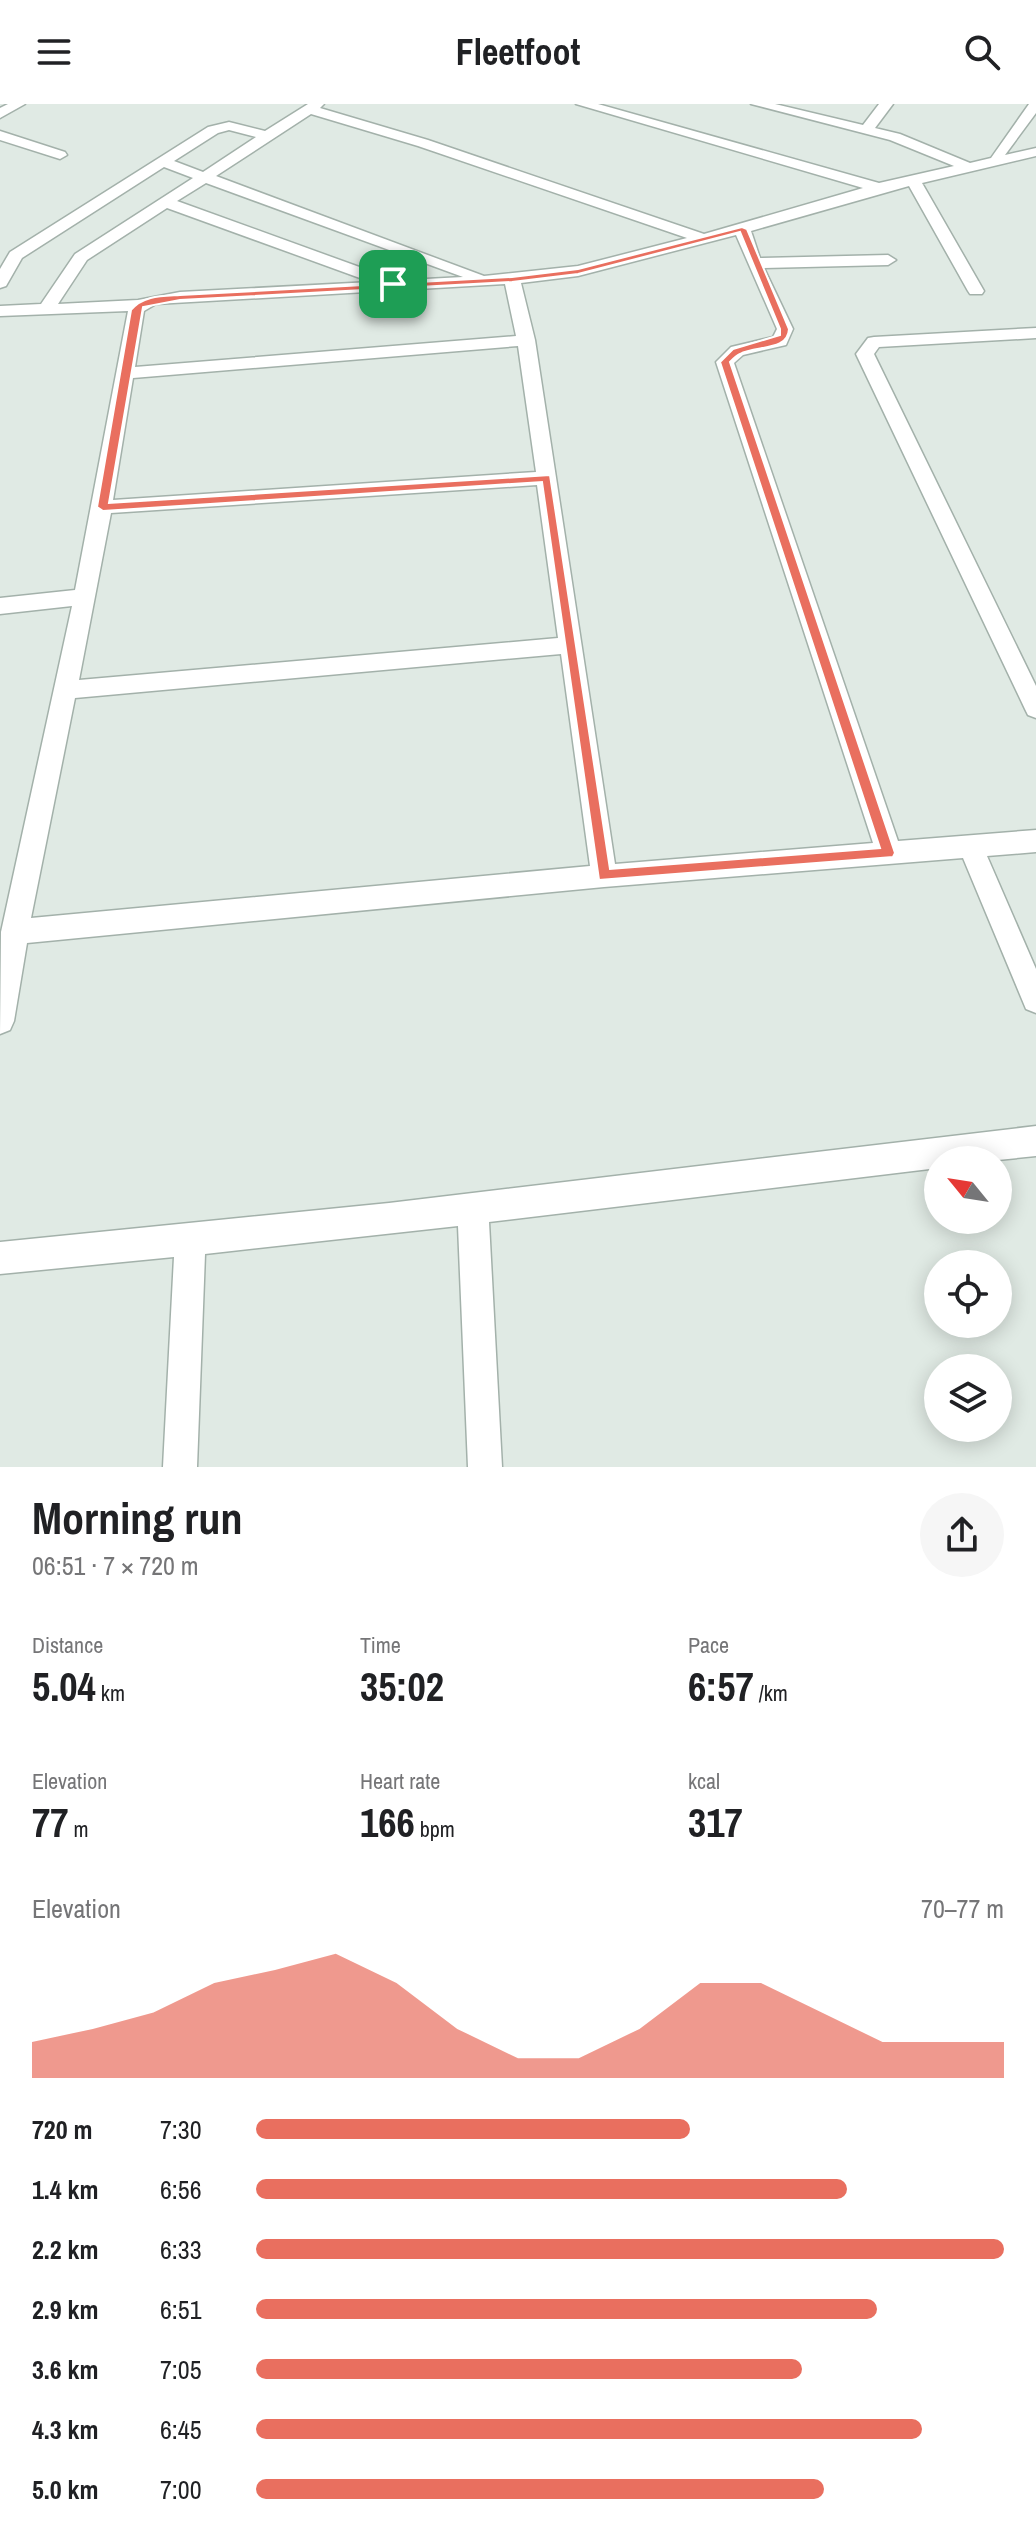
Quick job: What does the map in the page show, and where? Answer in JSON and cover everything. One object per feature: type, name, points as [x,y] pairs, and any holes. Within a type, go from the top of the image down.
[{"type":"street","points":[[0,114],[18,104]]},
{"type":"street","points":[[583,104],[646,116],[879,188]]},
{"type":"street","points":[[758,104],[909,141],[968,167]]},
{"type":"street","points":[[866,130],[886,104]]},
{"type":"street","points":[[999,160],[997,156],[1036,104]]},
{"type":"street","points":[[47,308],[81,257],[313,106],[704,239]]},
{"type":"street","points":[[0,283],[8,252],[224,126],[267,136]]},
{"type":"street","points":[[0,135],[60,155]]},
{"type":"street","points":[[0,311],[140,305],[180,297],[512,279],[601,267],[879,188],[1036,152]]},
{"type":"street","points":[[163,162],[485,280]]},
{"type":"street","points":[[913,180],[976,291]]},
{"type":"street","points":[[165,202],[393,284]]},
{"type":"street","points":[[742,229],[754,263],[785,329],[780,341],[737,351],[725,362],[889,853]]},
{"type":"street","points":[[754,263],[888,260]]},
{"type":"street","points":[[512,279],[526,340],[604,876]]},
{"type":"street","points":[[0,1021],[14,932],[85,597],[136,310],[140,305]]},
{"type":"street","points":[[1036,333],[874,342],[865,354],[1036,709]]},
{"type":"street","points":[[126,373],[526,340]]},
{"type":"street","points":[[103,507],[546,478]]},
{"type":"street","points":[[0,606],[85,597]]},
{"type":"street","points":[[66,690],[570,645]]},
{"type":"street","points":[[14,932],[604,876],[1036,841]]},
{"type":"street","points":[[970,846],[1036,1000]]},
{"type":"street","points":[[0,1258],[473,1210],[1036,1141]]},
{"type":"street","points":[[473,1210],[485,1467]]},
{"type":"street","points":[[180,1467],[190,1241]]},
{"type":"route","points":[[742,229],[754,263],[785,329],[780,341],[737,351],[725,362],[889,853],[604,876],[546,478],[103,507],[136,310],[140,305],[180,297],[393,284],[512,279],[578,271],[618,264],[742,229]]}]
